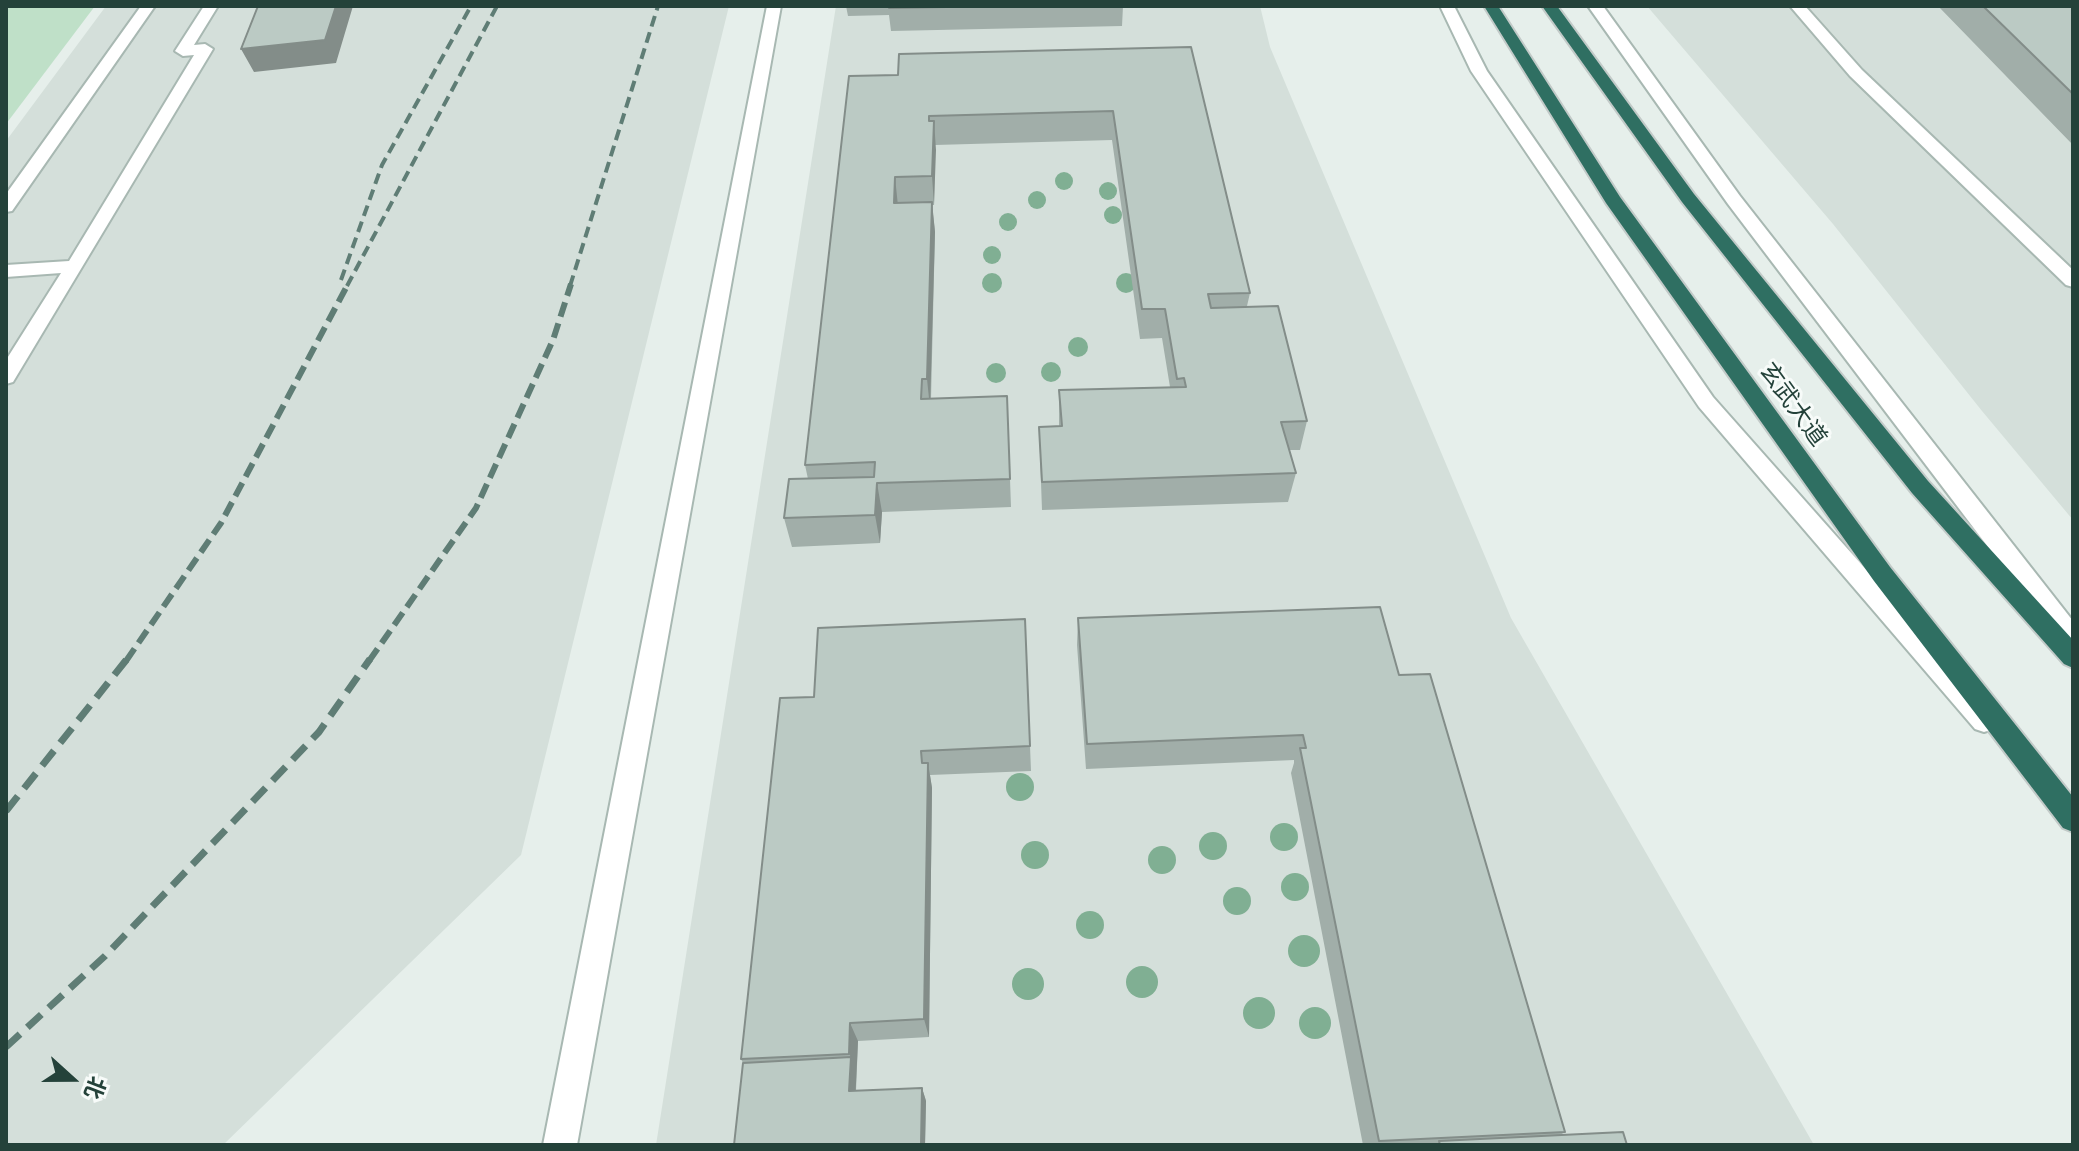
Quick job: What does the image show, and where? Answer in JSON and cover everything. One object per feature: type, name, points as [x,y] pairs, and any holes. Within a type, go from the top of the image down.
[{"type":"highway","name":"玄武大道","points":[[1491,6],[1612,199],[1882,574],[2073,821]]},
{"type":"highway","name":"玄武大道","points":[[1549,6],[1688,198],[1920,487],[2073,657]]},
{"type":"street","points":[[6,207],[148,6]]},
{"type":"street","points":[[6,377],[205,49],[183,51],[211,6]]},
{"type":"street","points":[[560,1145],[774,6]]},
{"type":"street","points":[[1447,6],[1479,71],[1706,402],[2073,821]]},
{"type":"street","points":[[1595,6],[1734,200],[2073,640]]},
{"type":"street","points":[[1797,6],[1856,73],[2073,281]]},
{"type":"street","points":[[6,271],[75,266]]},
{"type":"shaded area","points":[[106,6],[729,6],[521,855],[223,1145],[6,1145],[6,141]]},
{"type":"shaded area","points":[[836,6],[1260,6],[1270,47],[1511,618],[1814,1145],[656,1145]]},
{"type":"shaded area","points":[[1647,6],[2073,6],[2073,520],[1833,224]]},
{"type":"green space","points":[[6,6],[95,6],[6,124]]},
{"type":"building","points":[[258,6],[336,6],[325,40],[241,49]]},
{"type":"building","points":[[889,6],[1005,6],[889,8]]},
{"type":"building","points":[[1983,6],[2073,6],[2073,94]]},
{"type":"building","points":[[1191,47],[1250,293],[1208,294],[1211,308],[1278,306],[1307,421],[1281,422],[1296,473],[1042,482],[1039,427],[1062,426],[1059,390],[1186,387],[1184,378],[1177,379],[1165,309],[1142,309],[1113,111],[929,116],[929,121],[934,121],[932,176],[895,177],[894,203],[932,202],[927,379],[922,379],[921,399],[1007,396],[1010,479],[877,483],[875,515],[784,518],[789,479],[874,477],[875,462],[805,465],[849,76],[898,75],[899,54]]},
{"type":"building","points":[[1380,607],[1399,675],[1430,674],[1565,1132],[1379,1141],[1300,748],[1306,748],[1303,735],[1087,744],[1078,618]]},
{"type":"building","points":[[1025,619],[1030,746],[921,751],[922,763],[928,763],[924,1019],[850,1023],[849,1054],[741,1059],[780,698],[814,697],[818,628]]},
{"type":"building","points":[[851,1057],[849,1091],[922,1088],[921,1145],[734,1145],[743,1063]]},
{"type":"building","points":[[1623,1132],[1627,1145],[1440,1145],[1439,1141]]},
{"type":"railway","points":[[341,280],[382,165],[471,6]]},
{"type":"railway","points":[[347,286],[497,6]]},
{"type":"railway","points":[[570,286],[658,6]]},
{"type":"railway","points":[[126,661],[221,523],[348,284]]},
{"type":"railway","points":[[369,661],[476,508],[553,340],[571,284]]},
{"type":"railway","points":[[6,811],[127,659]]},
{"type":"railway","points":[[6,1047],[105,956],[319,732],[370,659]]}]
